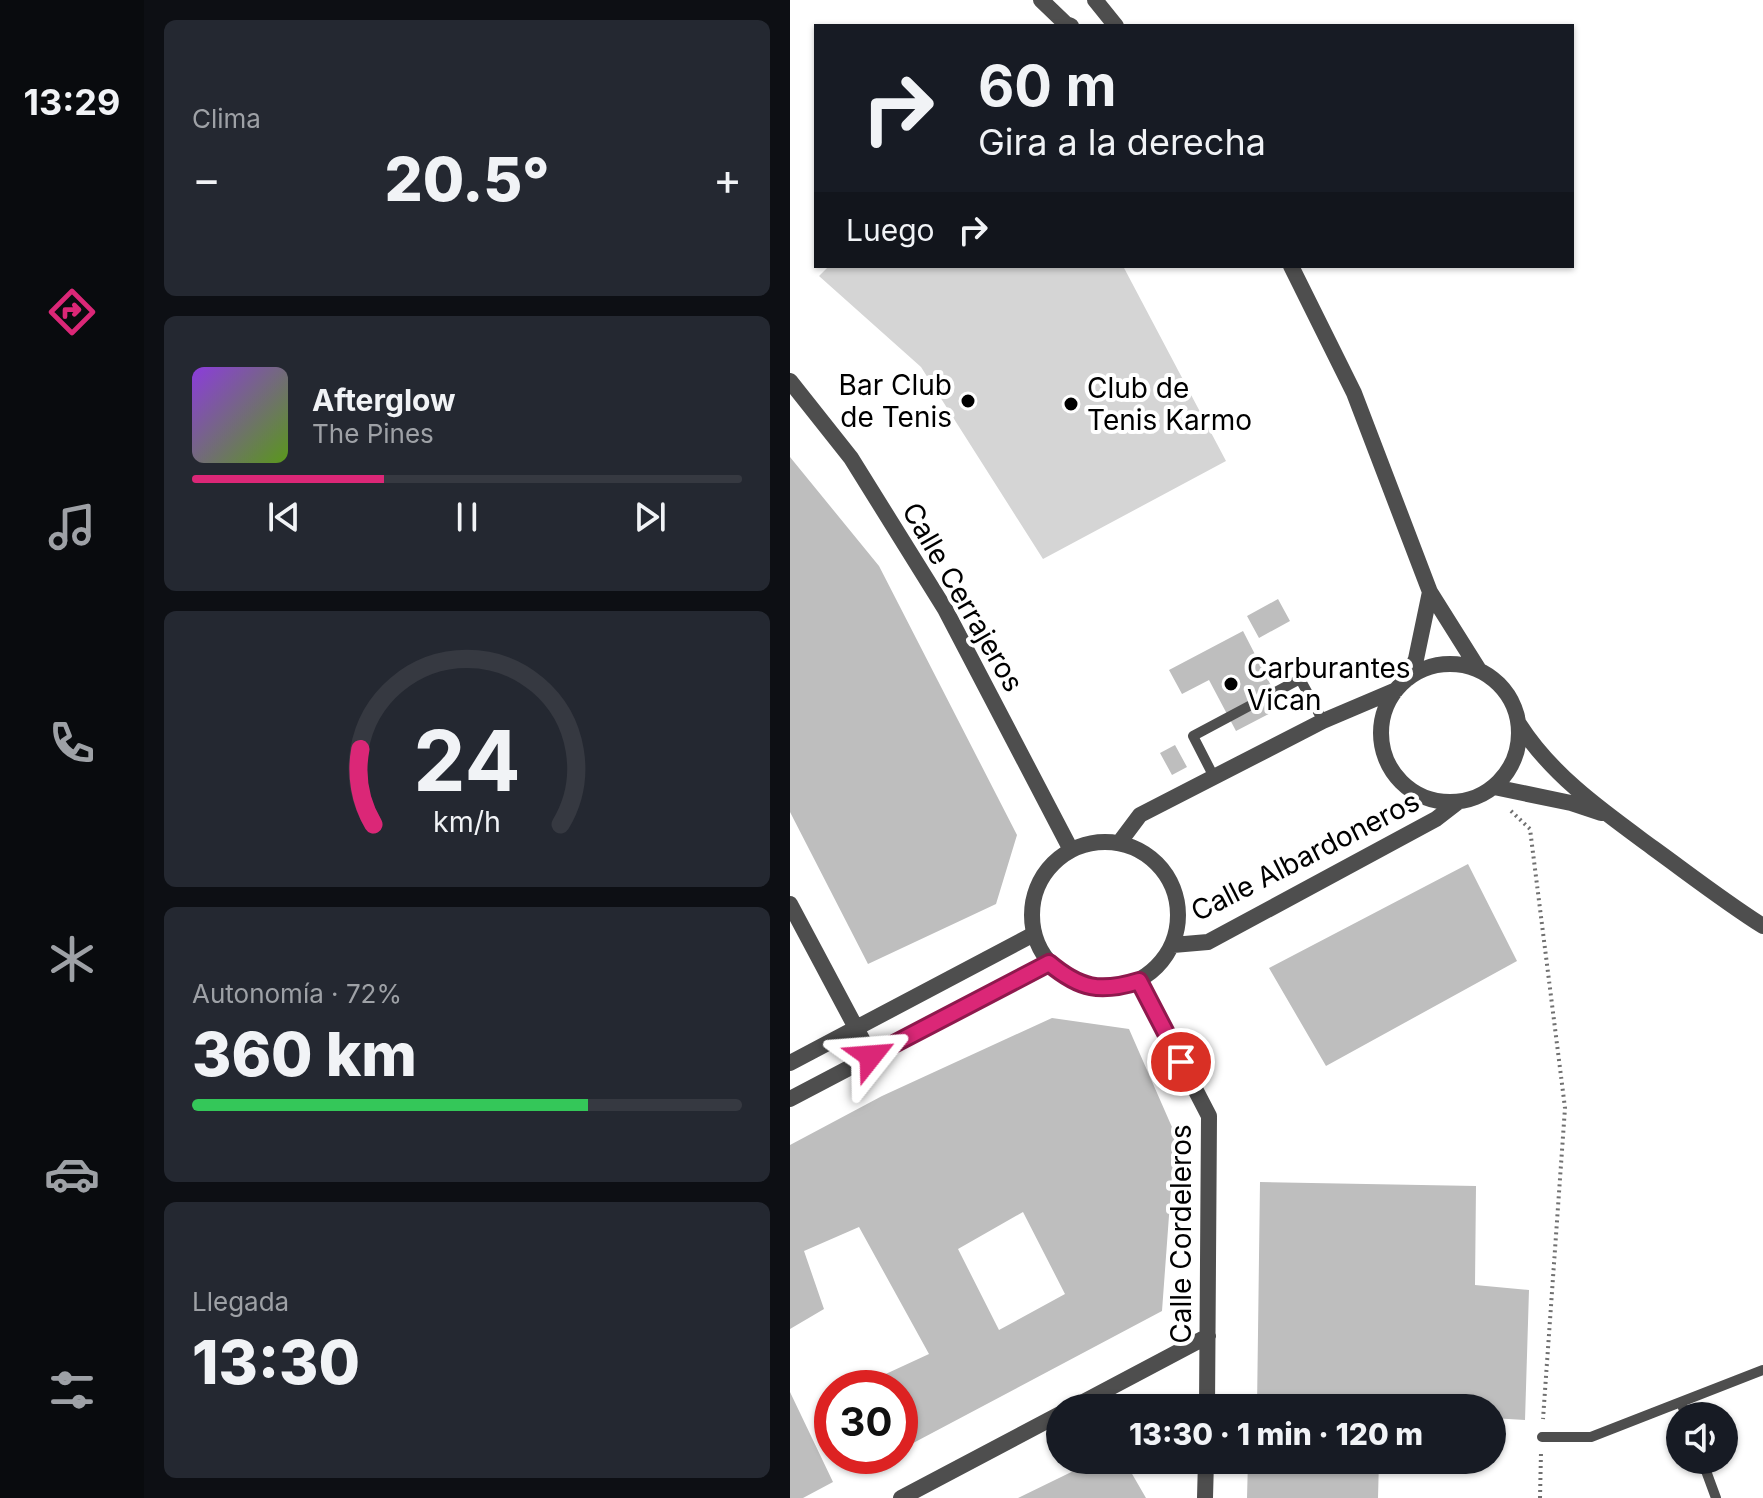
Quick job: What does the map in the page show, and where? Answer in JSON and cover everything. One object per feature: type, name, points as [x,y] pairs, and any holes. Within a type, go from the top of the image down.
[{"type":"street","points":[[1041,0],[1066,24]]},
{"type":"street","points":[[1095,0],[1114,24]]},
{"type":"street","points":[[1292,268],[1354,393],[1430,592],[1479,670]]},
{"type":"street","name":"Calle Cerrajeros","points":[[790,381],[851,458],[945,609],[1071,850]]},
{"type":"street","points":[[1119,843],[1140,815],[1401,684],[1423,669],[1442,665],[1461,665],[1479,670],[1498,683],[1511,701],[1518,723],[1519,741],[1515,758],[1506,774],[1492,788],[1458,802],[1435,801],[1413,792],[1396,776],[1384,756],[1381,733],[1384,710],[1401,684],[1416,659],[1430,592]]},
{"type":"street","points":[[1518,723],[1557,772],[1610,816],[1763,926]]},
{"type":"street","points":[[1492,788],[1571,803],[1610,816]]},
{"type":"street","name":"Calle Albardoneros","points":[[1173,945],[1208,942],[1436,819],[1458,802]]},
{"type":"street","points":[[1094,842],[1119,843],[1140,850],[1158,863],[1171,881],[1178,902],[1178,924],[1173,945],[1153,971],[1139,981],[1115,988],[1091,987],[1068,979],[1049,963],[1034,934],[1031,910],[1038,886],[1051,865],[1071,850],[1094,842]]},
{"type":"street","points":[[790,904],[871,1056]]},
{"type":"street","points":[[790,1063],[1034,934]]},
{"type":"street","points":[[790,1099],[1049,963]]},
{"type":"street","name":"Calle Cordeleros","points":[[1139,981],[1209,1116],[1207,1394]]},
{"type":"street","points":[[1098,1394],[1208,1336]]},
{"type":"street","points":[[901,1498],[1046,1421]]},
{"type":"street","points":[[1205,1498],[1206,1474]]},
{"type":"lane","points":[[1214,777],[1193,736],[1300,679],[1323,721]]},
{"type":"lane","points":[[1681,1402],[1763,1370]]},
{"type":"lane","points":[[1542,1437],[1591,1437],[1666,1408]]},
{"type":"lane","points":[[1707,1474],[1716,1498]]},
{"type":"path","points":[[1492,788],[1530,829],[1565,1108],[1540,1498]]},
{"type":"shaded area","name":"Club de Tenis Karmo","points":[[827,268],[1124,268],[1226,461],[1043,559],[921,367],[819,276]]},
{"type":"building","points":[[790,457],[879,566],[1017,835],[996,904],[868,964],[790,812]]},
{"type":"building","points":[[1278,599],[1290,621],[1259,638],[1247,616]]},
{"type":"building","points":[[1243,631],[1282,707],[1236,731],[1209,680],[1182,694],[1169,670]]},
{"type":"building","points":[[1175,745],[1187,767],[1172,775],[1160,753]]},
{"type":"building","points":[[1468,864],[1517,961],[1326,1066],[1269,968]]},
{"type":"building","points":[[1052,1018],[1129,1029],[1175,1134],[1162,1311],[918,1440],[918,1370],[894,1370],[929,1354],[859,1227],[804,1251],[824,1309],[790,1329],[790,1145],[882,1096]],"holes":[[[1023,1212],[1065,1294],[999,1330],[958,1249]]]},
{"type":"building","points":[[1260,1182],[1476,1186],[1475,1285],[1529,1290],[1525,1420],[1506,1419],[1506,1394],[1257,1394]]},
{"type":"building","points":[[790,1392],[814,1442],[814,1474],[829,1474],[833,1482],[803,1498],[790,1498]]},
{"type":"building","points":[[1067,1474],[1132,1474],[1146,1498],[1018,1498]]},
{"type":"building","points":[[1248,1474],[1379,1474],[1378,1498],[1247,1498]]},
{"type":"place","name":"Bar Club de Tenis","points":[[968,401]]},
{"type":"place","name":"Club de Tenis Karmo","points":[[1071,404]]},
{"type":"place","name":"Carburantes Vican","points":[[1231,684]]},
{"type":"route","points":[[871,1056],[1049,963],[1068,979],[1091,987],[1115,988],[1139,981],[1181,1062]]}]
